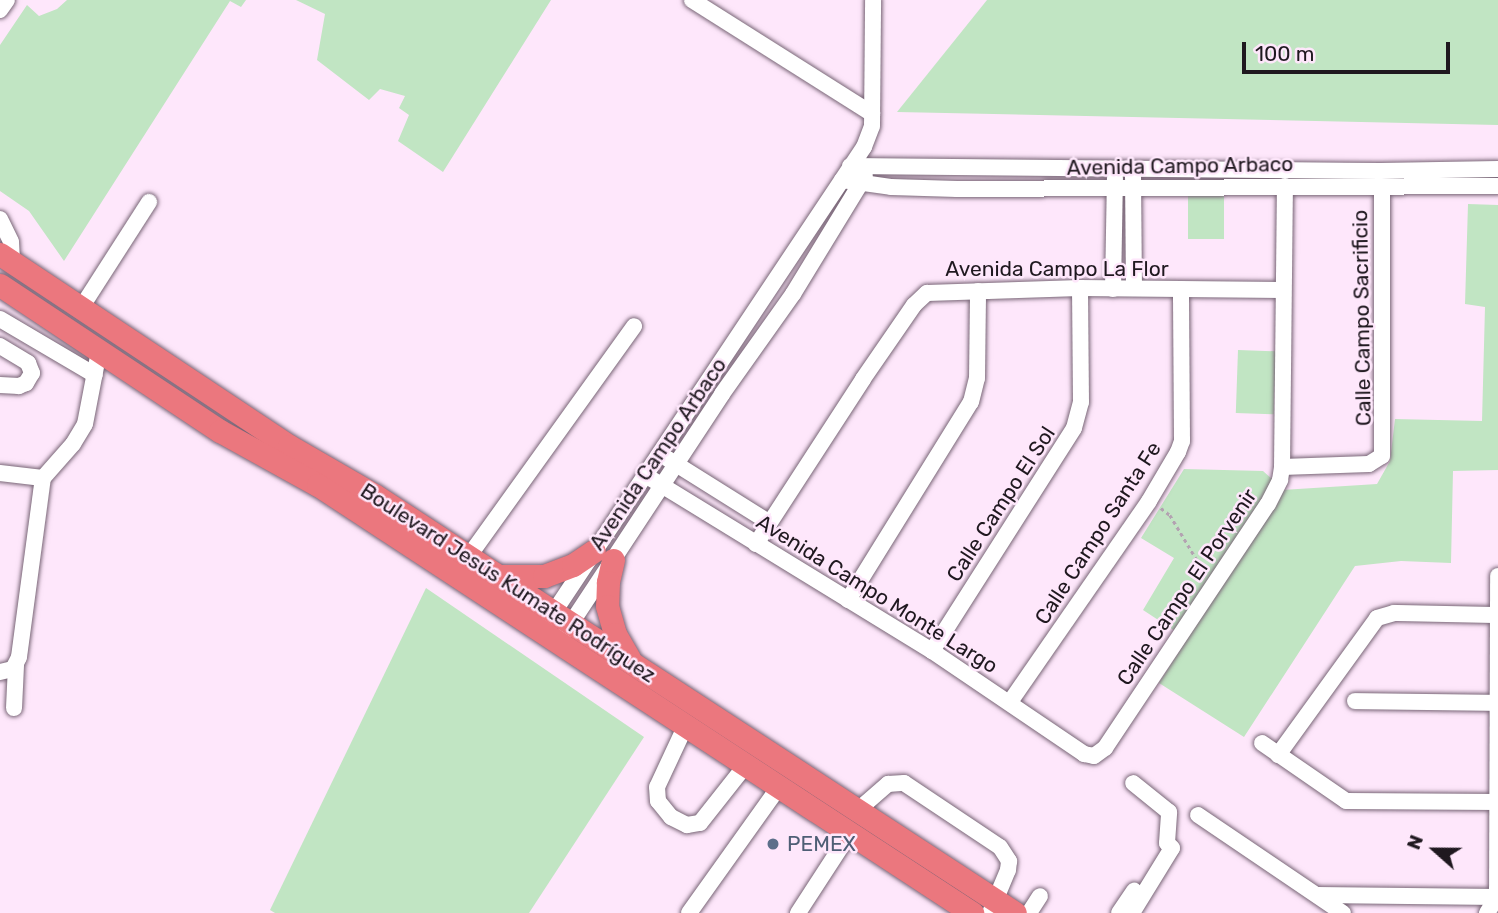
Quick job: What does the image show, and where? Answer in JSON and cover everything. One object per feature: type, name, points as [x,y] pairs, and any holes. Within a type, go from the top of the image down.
[{"type":"highway","name":"Boulevard Jesús Kumate Rodríguez","points":[[6,258],[236,410],[563,617],[858,810],[1001,909]]},
{"type":"highway","name":"Boulevard Jesús Kumate Rodríguez","points":[[0,285],[220,431],[318,485],[849,834],[959,910]]},
{"type":"highway","points":[[220,431],[236,410]]},
{"type":"highway","points":[[499,576],[544,576],[603,555],[607,606],[615,635],[633,663]]},
{"type":"street","points":[[0,10],[7,0]]},
{"type":"street","points":[[692,0],[872,114]]},
{"type":"street","points":[[850,166],[864,147],[872,126],[873,0]]},
{"type":"street","points":[[864,147],[867,166]]},
{"type":"street","name":"Avenida Campo Arbaco","points":[[548,638],[603,555],[659,453],[850,166],[1498,169]]},
{"type":"street","name":"Avenida Campo Arbaco","points":[[603,555],[662,485],[863,184],[867,166]]},
{"type":"street","points":[[1113,289],[1115,169]]},
{"type":"street","points":[[1133,169],[1133,288]]},
{"type":"street","name":"Avenida Campo Arbaco","points":[[842,180],[863,184],[957,189],[1498,186]]},
{"type":"street","name":"Calle Campo El Porvenir","points":[[1084,754],[1094,756],[1105,748],[1275,492],[1282,467],[1285,186]]},
{"type":"street","name":"Calle Campo Sacrificio","points":[[1282,467],[1368,464],[1376,462],[1384,449],[1382,188]]},
{"type":"street","points":[[81,307],[149,202]]},
{"type":"street","points":[[0,219],[11,242],[6,258]]},
{"type":"street","name":"Avenida Campo La Flor","points":[[756,544],[918,300],[938,291],[1080,288],[1282,290]]},
{"type":"street","name":"Calle Campo El Sol","points":[[932,651],[1074,428],[1081,402],[1080,288]]},
{"type":"street","name":"Calle Campo Santa Fe","points":[[1010,702],[1149,501],[1173,462],[1182,441],[1181,289]]},
{"type":"street","points":[[848,600],[971,402],[977,378],[978,291]]},
{"type":"street","points":[[30,338],[42,313]]},
{"type":"street","points":[[0,319],[95,374]]},
{"type":"street","points":[[468,556],[635,326]]},
{"type":"street","points":[[0,384],[19,386],[26,383],[32,373],[28,363],[3,349]]},
{"type":"street","points":[[14,708],[16,665],[43,478],[79,435],[88,413],[99,351]]},
{"type":"street","points":[[659,453],[770,523]]},
{"type":"street","points":[[0,473],[43,478]]},
{"type":"street","name":"Avenida Campo Monte Largo","points":[[645,475],[932,651],[1084,754]]},
{"type":"street","points":[[1487,913],[1497,897],[1498,576]]},
{"type":"street","points":[[1278,755],[1377,618],[1394,612],[1498,615]]},
{"type":"street","points":[[0,672],[8,672],[16,665]]},
{"type":"street","points":[[1354,701],[1497,703]]},
{"type":"street","points":[[685,727],[657,787],[658,802],[671,817],[687,825],[700,823],[745,766]]},
{"type":"street","points":[[1262,743],[1346,801],[1497,802]]},
{"type":"street","points":[[858,810],[888,784],[896,782],[913,787],[1005,853],[1009,870],[1001,909]]},
{"type":"street","points":[[1119,913],[1167,843],[1169,812],[1133,783]]},
{"type":"street","points":[[689,913],[779,788]]},
{"type":"street","points":[[1198,815],[1343,913]]},
{"type":"street","points":[[798,913],[849,834]]},
{"type":"street","points":[[1132,913],[1170,853],[1172,848],[1167,843]]},
{"type":"street","points":[[1317,895],[1497,897]]},
{"type":"street","points":[[1029,913],[1041,896]]},
{"type":"path","points":[[1149,501],[1170,515],[1197,560],[1217,580]]},
{"type":"green space","points":[[67,0],[246,0],[241,7],[230,1],[64,261],[29,211],[0,191],[0,45],[27,5],[39,16],[57,9]]},
{"type":"green space","points":[[296,0],[551,0],[443,172],[398,141],[409,115],[399,108],[405,96],[380,89],[369,100],[317,60],[325,14]]},
{"type":"green space","points":[[987,0],[1498,0],[1498,125],[897,112]]},
{"type":"green space","points":[[1188,195],[1224,195],[1224,239],[1188,239]]},
{"type":"green space","points":[[1468,204],[1498,205],[1498,470],[1453,471],[1451,563],[1401,561],[1355,566],[1244,737],[1159,683],[1282,490],[1377,484],[1390,461],[1395,419],[1482,421],[1485,307],[1465,304]]},
{"type":"green space","points":[[1238,350],[1276,351],[1274,414],[1236,413]]},
{"type":"green space","points":[[1184,469],[1263,471],[1272,479],[1272,486],[1175,631],[1143,610],[1174,558],[1141,538]]},
{"type":"green space","points":[[426,588],[644,737],[529,913],[275,913],[270,910]]},
{"type":"place","name":"PEMEX","points":[[773,844]]}]
